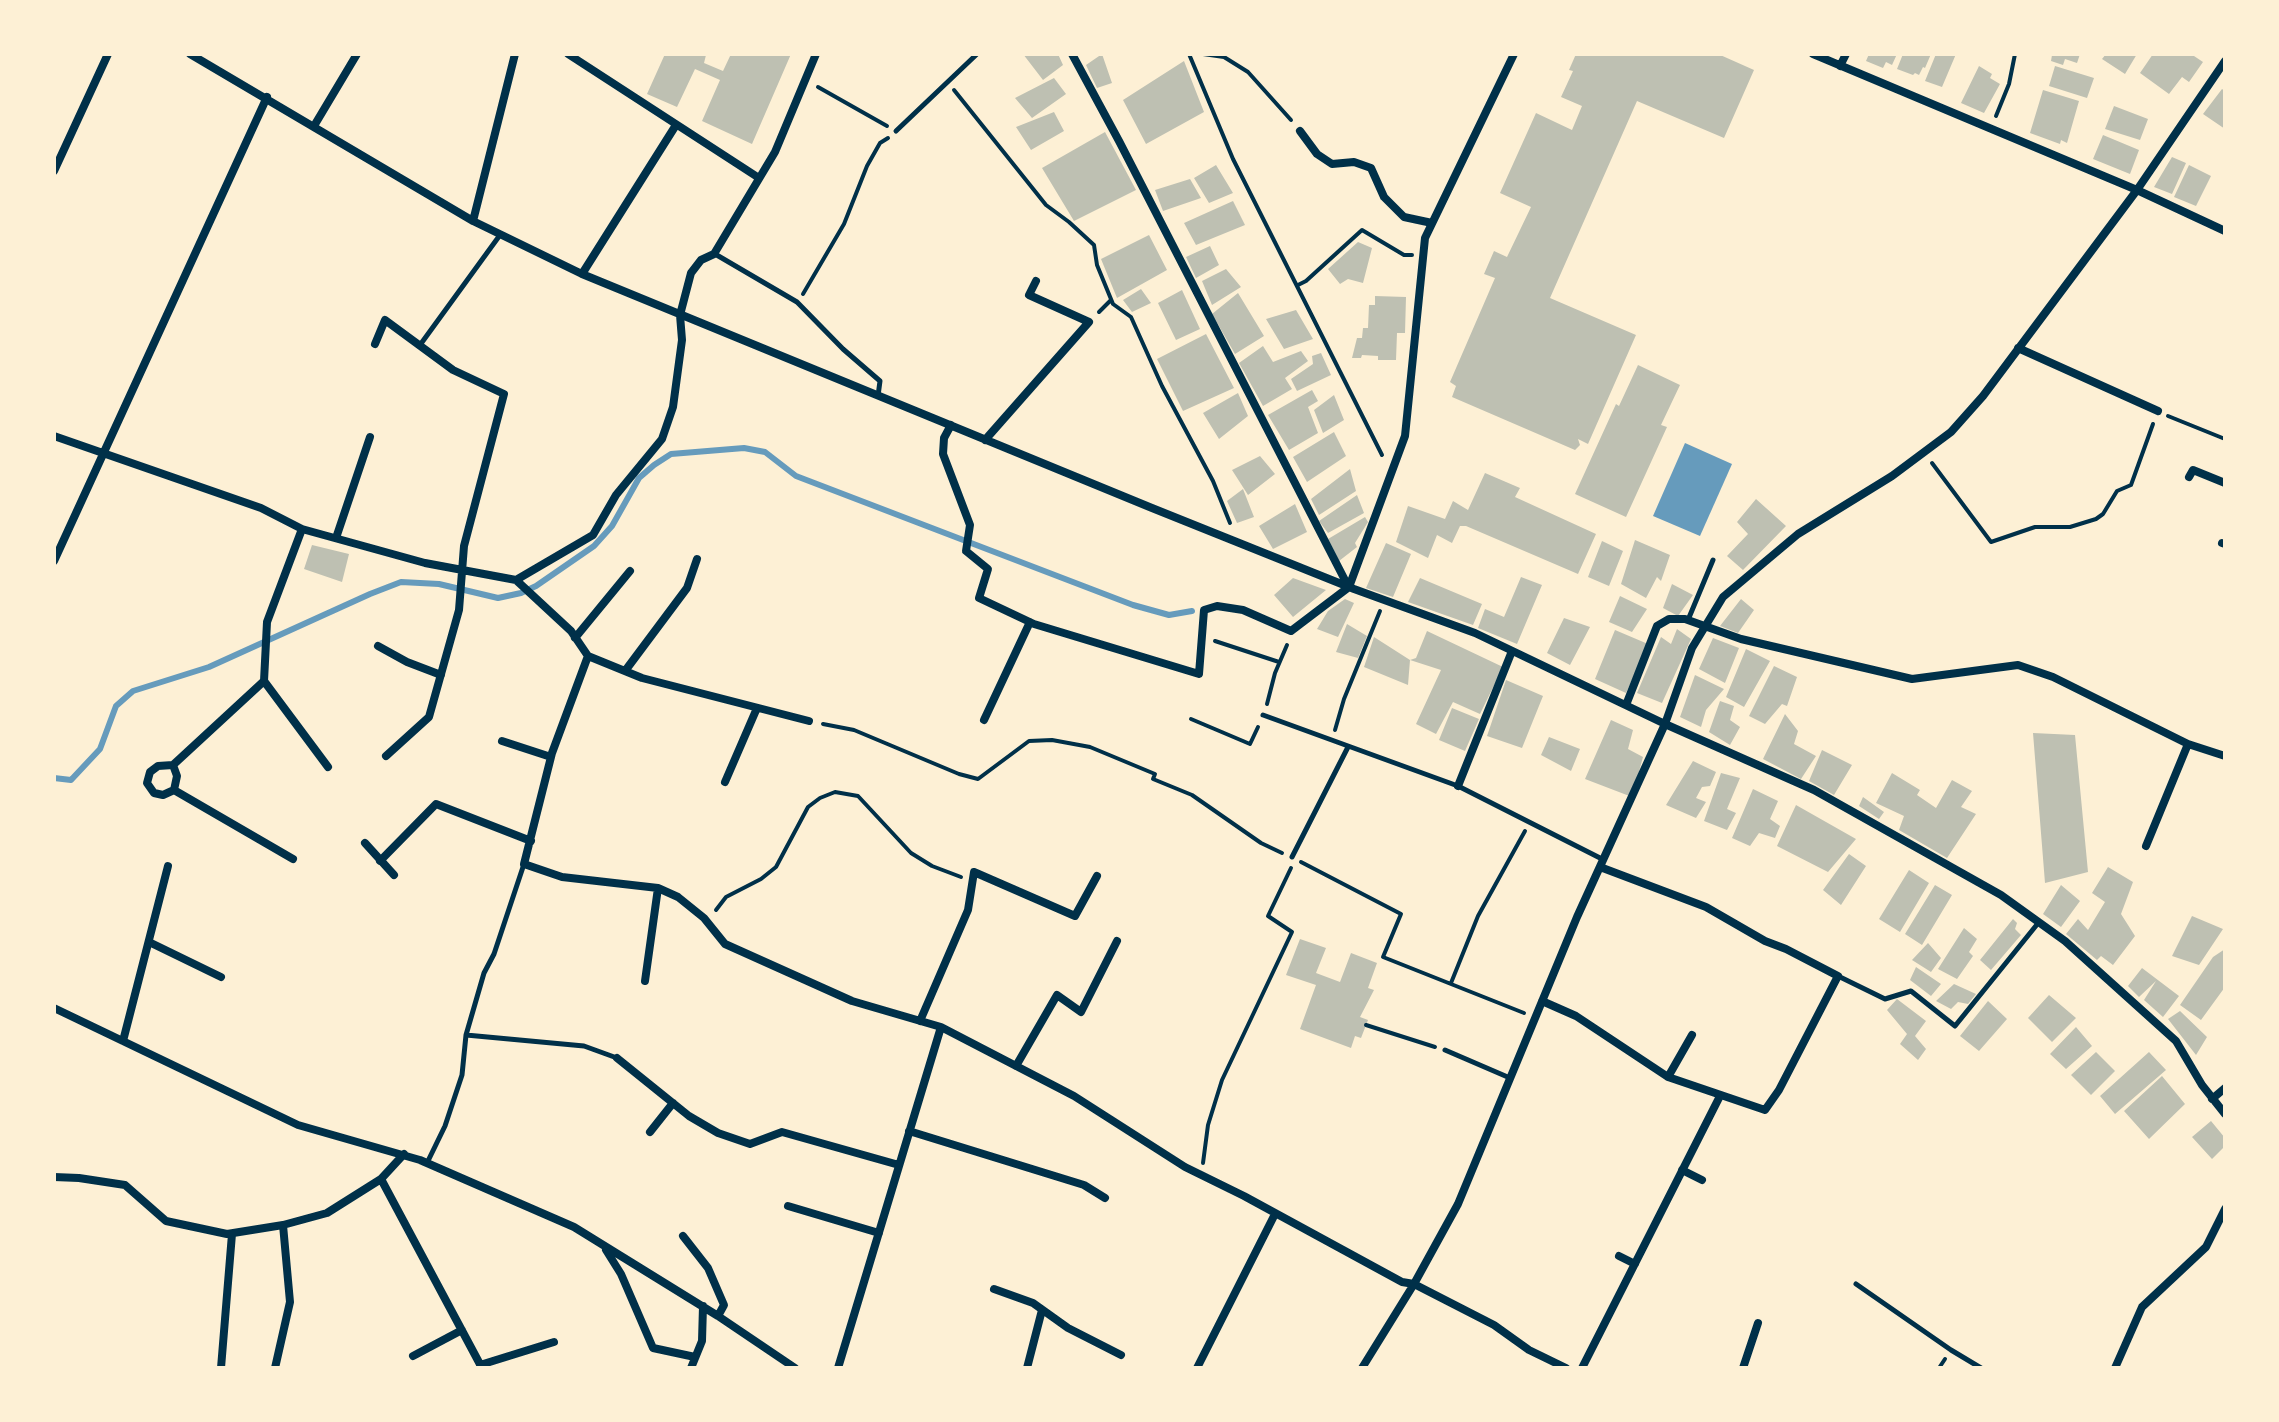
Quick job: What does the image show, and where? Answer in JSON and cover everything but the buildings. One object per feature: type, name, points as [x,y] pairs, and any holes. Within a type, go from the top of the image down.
[{"type":"street","points":[[54,171],[108,54]]},
{"type":"street","points":[[190,54],[473,221],[582,274],[1349,587],[1475,633],[1665,724],[1814,790],[2001,895],[2065,941],[2176,1041],[2212,1099],[2225,1114]]},
{"type":"street","points":[[314,126],[357,54]]},
{"type":"street","points":[[473,221],[515,54]]},
{"type":"street","points":[[568,54],[759,178]]},
{"type":"street","points":[[518,582],[593,535],[616,495],[662,439],[673,407],[682,340],[680,315],[691,273],[701,260],[714,254],[775,152],[816,54]]},
{"type":"street","points":[[1072,54],[1349,587]]},
{"type":"street","points":[[951,425],[944,438],[943,454],[970,525],[966,551],[988,569],[979,598],[1030,622],[1199,674],[1204,610],[1217,606],[1243,610],[1291,631],[1349,587],[1405,436],[1425,238],[1514,54]]},
{"type":"street","points":[[1813,54],[2137,190],[2225,231]]},
{"type":"street","points":[[1840,66],[1846,54]]},
{"type":"street","points":[[1362,1368],[1414,1284],[1458,1204],[1542,1001],[1665,724],[1692,648],[1723,597],[1798,534],[1892,476],[1951,432],[1983,396],[2137,190],[2225,61]]},
{"type":"street","points":[[54,561],[267,97]]},
{"type":"street","points":[[582,274],[676,125]]},
{"type":"street","points":[[1300,131],[1317,154],[1332,164],[1354,162],[1371,168],[1384,197],[1404,217],[1432,223]]},
{"type":"street","points":[[985,440],[1089,322],[1029,295],[1036,281]]},
{"type":"street","points":[[375,344],[385,320],[453,370],[504,394],[464,546],[459,610],[429,717],[386,756]]},
{"type":"street","points":[[2018,348],[2158,411]]},
{"type":"street","points":[[54,436],[247,503],[302,529],[462,573],[518,582],[575,638],[588,656],[642,678],[809,721]]},
{"type":"street","points":[[336,538],[370,437]]},
{"type":"street","points":[[2189,477],[2193,470],[2225,483]]},
{"type":"street","points":[[302,529],[267,626],[264,681],[328,767]]},
{"type":"street","points":[[625,671],[687,588],[697,559]]},
{"type":"street","points":[[575,638],[630,571]]},
{"type":"street","points":[[1626,705],[1657,626],[1669,619],[1688,620],[1741,639],[1912,679],[2018,665],[2053,677],[2188,744],[2225,756]]},
{"type":"street","points":[[984,720],[1030,622]]},
{"type":"street","points":[[378,646],[407,662],[441,675]]},
{"type":"street","points":[[1458,786],[1512,651]]},
{"type":"street","points":[[588,656],[551,757],[524,864],[562,877],[658,888],[678,897],[707,921],[725,944],[852,1001],[941,1027],[1074,1096],[1201,1175],[1402,1282],[1414,1284],[1494,1325],[1529,1350],[1566,1368]]},
{"type":"street","points":[[174,790],[163,795],[154,793],[147,783],[150,772],[158,766],[173,765],[264,681]]},
{"type":"street","points":[[725,782],[757,708]]},
{"type":"street","points":[[502,741],[551,757]]},
{"type":"street","points":[[2146,846],[2188,744]]},
{"type":"street","points":[[173,765],[177,776],[174,790]]},
{"type":"street","points":[[174,790],[293,859]]},
{"type":"street","points":[[380,861],[436,804],[531,841]]},
{"type":"street","points":[[365,843],[394,875]]},
{"type":"street","points":[[1542,1001],[1576,1016],[1668,1077],[1765,1110],[1779,1090],[1838,976],[1765,941],[1706,907],[1602,863]]},
{"type":"street","points":[[123,1041],[168,866]]},
{"type":"street","points":[[920,1021],[968,910],[974,872],[1075,916],[1097,876]]},
{"type":"street","points":[[645,981],[658,888]]},
{"type":"street","points":[[1016,1066],[1057,995],[1081,1012],[1117,941]]},
{"type":"street","points":[[149,942],[221,977]]},
{"type":"street","points":[[54,1008],[298,1125],[404,1154],[574,1227],[703,1306],[795,1368]]},
{"type":"street","points":[[838,1368],[941,1027]]},
{"type":"street","points":[[1668,1077],[1692,1035]]},
{"type":"street","points":[[617,1058],[689,1116],[718,1133],[750,1144],[782,1132],[899,1165]]},
{"type":"street","points":[[2212,1099],[2225,1088]]},
{"type":"street","points":[[1582,1368],[1720,1096]]},
{"type":"street","points":[[650,1132],[673,1103]]},
{"type":"street","points":[[909,1131],[1084,1185],[1105,1198]]},
{"type":"street","points":[[54,1177],[125,1185],[166,1221],[232,1234],[327,1213],[381,1179],[404,1154]]},
{"type":"street","points":[[1682,1170],[1702,1180]]},
{"type":"street","points":[[381,1179],[481,1366],[554,1342]]},
{"type":"street","points":[[788,1206],[879,1233]]},
{"type":"street","points":[[2115,1368],[2142,1307],[2206,1247],[2225,1209]]},
{"type":"street","points":[[1197,1368],[1275,1214]]},
{"type":"street","points":[[275,1368],[290,1302],[283,1225]]},
{"type":"street","points":[[221,1368],[232,1234]]},
{"type":"street","points":[[683,1236],[708,1268],[724,1305],[718,1316]]},
{"type":"street","points":[[604,1246],[621,1274],[653,1348],[695,1357]]},
{"type":"street","points":[[1619,1256],[1635,1264]]},
{"type":"street","points":[[994,1289],[1033,1303],[1068,1328],[1121,1355]]},
{"type":"street","points":[[691,1368],[702,1341],[703,1306]]},
{"type":"street","points":[[1027,1368],[1042,1310]]},
{"type":"street","points":[[1743,1368],[1758,1323]]},
{"type":"street","points":[[413,1356],[462,1330]]},
{"type":"lane","points":[[896,131],[977,54]]},
{"type":"lane","points":[[420,346],[500,235]]},
{"type":"lane","points":[[714,254],[797,302],[880,381],[878,396]]},
{"type":"lane","points":[[1688,620],[1713,560]]},
{"type":"lane","points":[[1263,715],[1458,786],[1602,863]]},
{"type":"lane","points":[[1292,857],[1348,747]]},
{"type":"lane","points":[[427,1163],[445,1126],[462,1075],[466,1035],[484,973],[494,954],[524,864]]},
{"type":"lane","points":[[1838,976],[1885,999],[1911,991],[1955,1026],[2039,922]]},
{"type":"lane","points":[[466,1035],[584,1046],[617,1058]]},
{"type":"lane","points":[[1445,1050],[1510,1078]]},
{"type":"lane","points":[[1856,1284],[1981,1368]]},
{"type":"path","points":[[1189,54],[1233,159],[1378,448],[1392,470]]},
{"type":"path","points":[[1203,54],[1224,57],[1248,72],[1275,99],[1300,131]]},
{"type":"path","points":[[1991,128],[2009,84],[2015,54]]},
{"type":"path","points":[[797,302],[844,224],[855,193],[880,143],[896,131],[858,107],[805,81]]},
{"type":"path","points":[[947,82],[1046,205],[1094,245],[1097,265],[1113,304],[1131,317],[1162,386],[1213,481],[1238,542]]},
{"type":"path","points":[[1298,285],[1362,230],[1404,255],[1423,256]]},
{"type":"path","points":[[1924,452],[1991,542],[2035,527],[2070,527],[2103,514],[2117,491],[2131,485],[2158,411],[2225,439]]},
{"type":"path","points":[[1332,740],[1344,699],[1385,600]]},
{"type":"path","points":[[1191,719],[1250,744],[1291,631]]},
{"type":"path","points":[[1202,636],[1280,662]]},
{"type":"path","points":[[809,721],[854,730],[978,779],[1029,741],[1052,740],[1090,747],[1155,774],[1153,779],[1192,795],[1261,843],[1292,857]]},
{"type":"path","points":[[707,921],[726,897],[761,879],[776,867],[808,807],[835,792],[858,796],[911,853],[932,866],[973,882]]},
{"type":"path","points":[[1451,983],[1478,916],[1530,822]]},
{"type":"path","points":[[1201,1175],[1208,1125],[1222,1080],[1292,932],[1268,916],[1295,859],[1401,914],[1383,957],[1535,1018]]},
{"type":"path","points":[[1366,1025],[1445,1050]]},
{"type":"water","points":[[1685,443],[1732,464],[1700,536],[1653,516]]},
{"type":"waterway","points":[[54,778],[71,780],[100,749],[116,706],[133,691],[209,667],[370,594],[401,582],[439,584],[498,598],[536,586],[594,546],[612,526],[639,478],[671,454],[744,448],[765,452],[796,476],[1133,605],[1169,615],[1192,611]]}]
